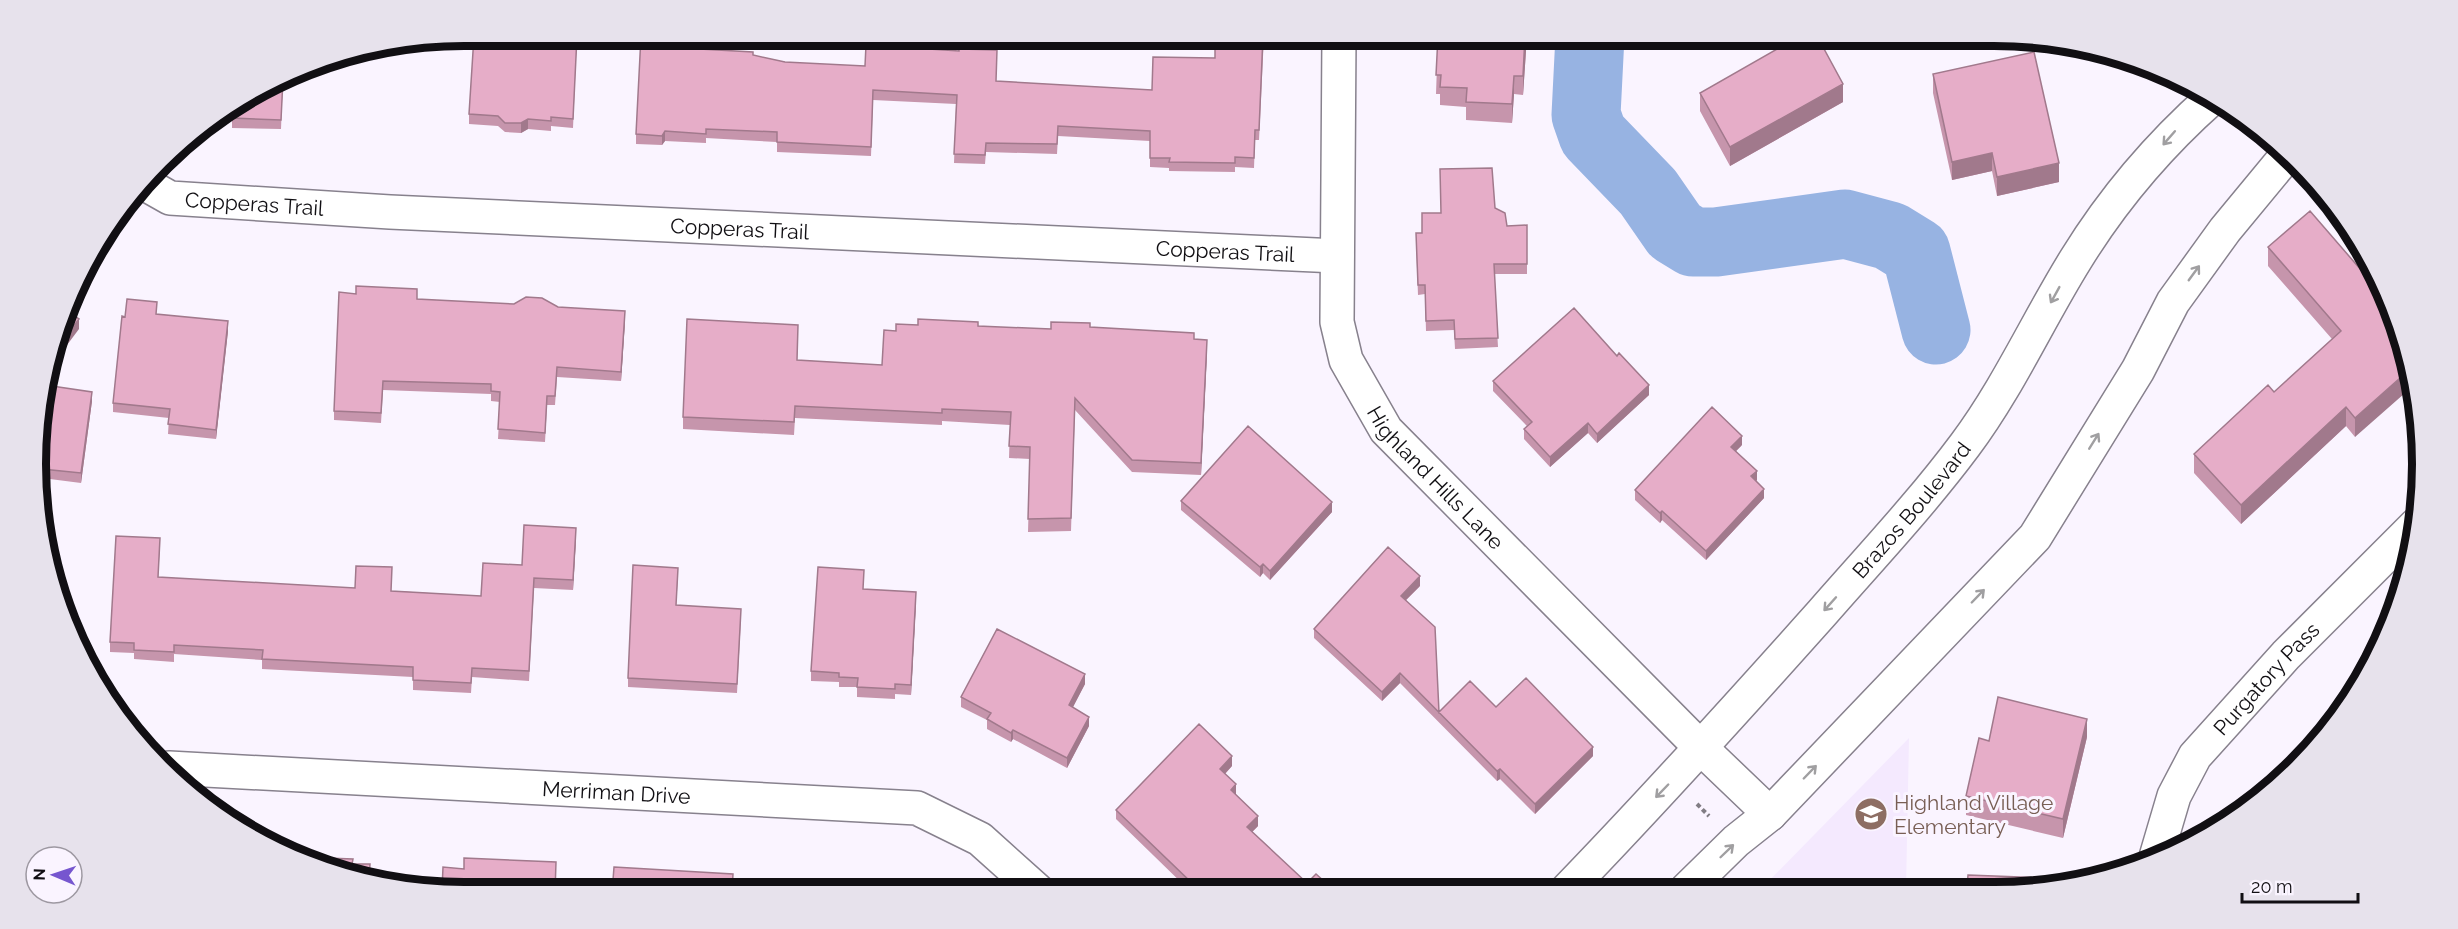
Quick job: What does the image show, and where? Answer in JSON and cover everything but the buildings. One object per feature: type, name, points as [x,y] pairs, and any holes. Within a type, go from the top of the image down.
[{"type":"street","name":"Highland Hills Lane","points":[[1339,46],[1337,322],[1346,360],[1386,430],[1702,749],[1770,814]]},
{"type":"street","name":"Brazos Boulevard","points":[[1575,882],[1702,749],[1888,539],[1966,443],[2010,378],[2076,258],[2122,192],[2176,130],[2205,105]]},
{"type":"street","points":[[1694,882],[1736,841],[1770,814],[2035,537],[2138,370],[2173,302],[2224,230],[2281,162]]},
{"type":"street","name":"Copperas Trail","points":[[151,188],[170,198],[390,212],[1337,256]]},
{"type":"street","name":"Purgatory Pass","points":[[2159,848],[2174,796],[2195,756],[2286,655],[2405,536]]},
{"type":"street","name":"Merriman Drive","points":[[178,768],[917,808],[980,839],[1028,882]]},
{"type":"path","points":[[1690,798],[1715,822]]},
{"type":"shaded area","name":"Highland Village Elementary","points":[[1909,738],[1906,882],[1768,882]]},
{"type":"waterway","points":[[1589,46],[1586,115],[1593,135],[1648,192],[1675,231],[1693,242],[1716,242],[1845,224],[1890,236],[1916,252],[1936,330]]},
{"type":"place","name":"Highland Village Elementary","points":[[1871,814]]}]
